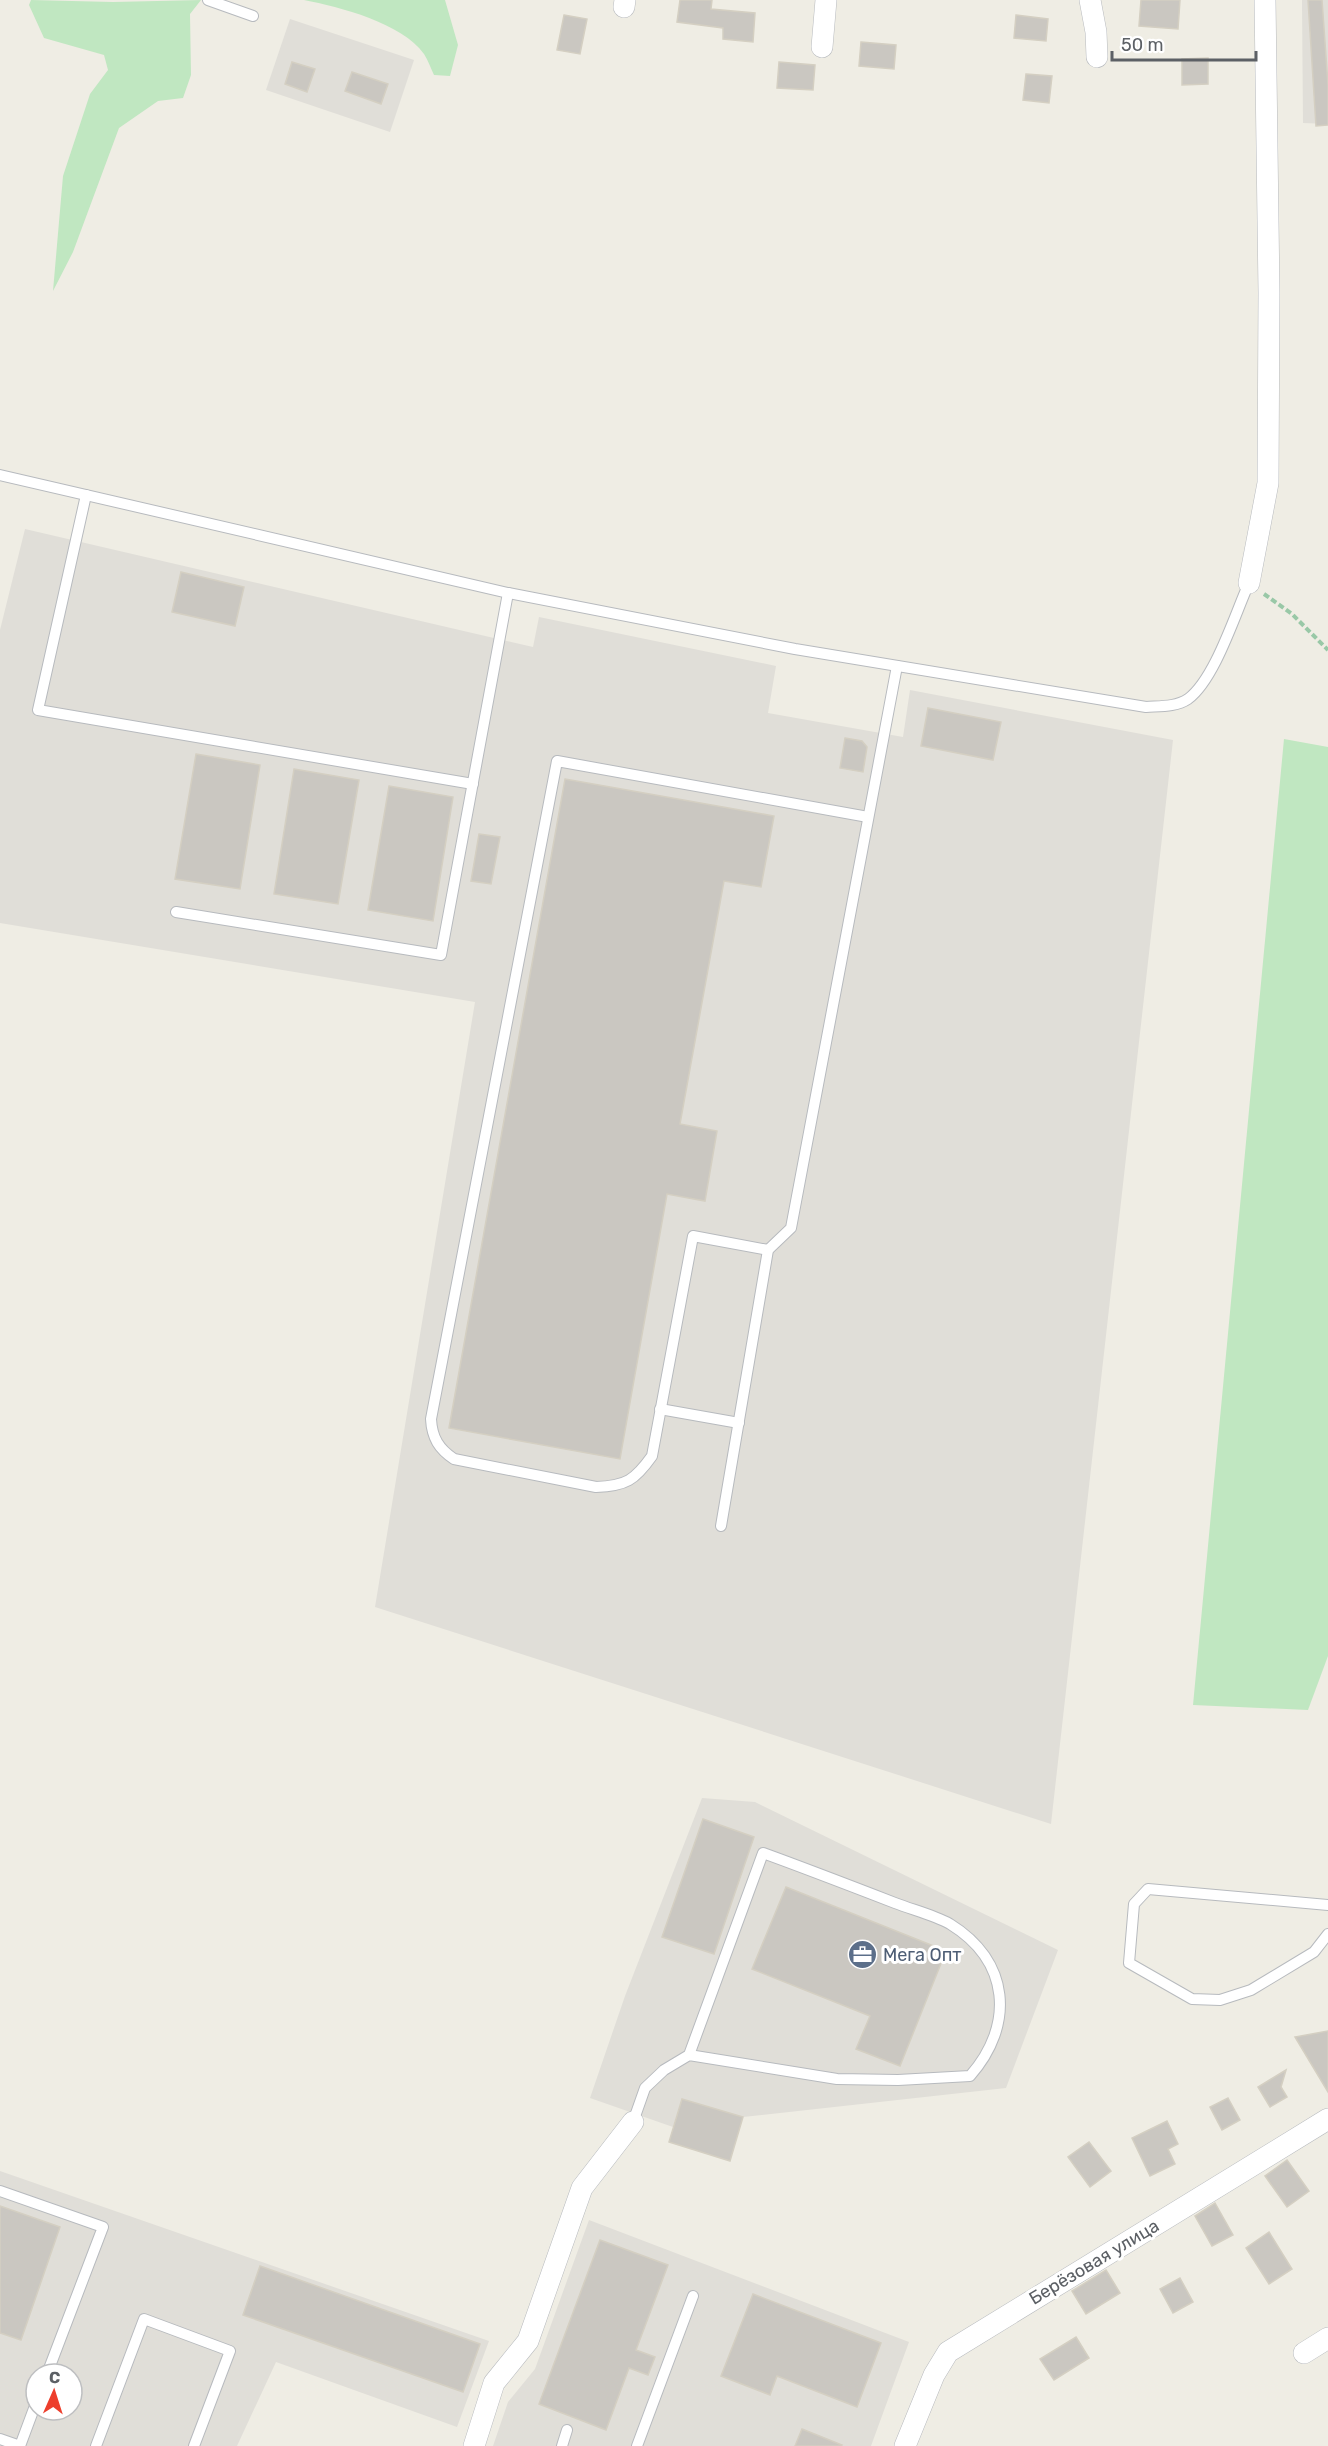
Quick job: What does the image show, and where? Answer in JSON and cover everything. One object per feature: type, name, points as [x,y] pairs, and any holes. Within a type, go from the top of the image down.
[{"type":"street","points":[[822,47],[826,0]]},
{"type":"street","points":[[1089,0],[1096,32],[1097,57]]},
{"type":"street","points":[[1249,583],[1268,483],[1269,293],[1265,0]]},
{"type":"street","name":"Берёзовая улица","points":[[905,2446],[934,2375],[948,2352],[1328,2119]]},
{"type":"street","points":[[474,2446],[494,2383],[528,2341],[582,2188],[633,2122]]},
{"type":"street","points":[[1304,2353],[1328,2338]]},
{"type":"lane","points":[[208,0],[253,16]]},
{"type":"lane","points":[[0,475],[508,593],[795,649],[1146,707],[1167,706],[1186,700],[1200,688],[1210,672],[1249,583]]},
{"type":"lane","points":[[86,495],[38,710],[473,784]]},
{"type":"lane","points":[[176,912],[441,955],[508,593]]},
{"type":"lane","points":[[721,1526],[768,1250],[791,1228],[897,666]]},
{"type":"lane","points":[[768,1250],[693,1236],[652,1456],[641,1471],[629,1481],[614,1487],[596,1487],[454,1459],[444,1452],[432,1432],[431,1419],[557,761],[868,817]]},
{"type":"lane","points":[[660,1409],[738,1423]]},
{"type":"lane","points":[[633,2122],[645,2088],[664,2070],[689,2055],[763,1853],[950,1924],[978,1947],[993,1967],[998,1983],[1000,2008],[994,2038],[984,2060],[970,2076],[898,2080],[837,2079],[689,2055]]},
{"type":"lane","points":[[1328,1905],[1148,1890],[1134,1904],[1129,1963],[1192,1999],[1220,2000],[1251,1990],[1314,1952],[1328,1934]]},
{"type":"lane","points":[[0,2191],[103,2227],[52,2362]]},
{"type":"lane","points":[[637,2446],[693,2296]]},
{"type":"lane","points":[[96,2446],[144,2319],[230,2351],[194,2446]]},
{"type":"lane","points":[[0,2439],[20,2446],[29,2422]]},
{"type":"lane","points":[[562,2446],[567,2430]]},
{"type":"path","points":[[1249,583],[1292,614],[1328,650]]},
{"type":"shaded area","points":[[1302,0],[1328,0],[1328,124],[1303,123]]},
{"type":"shaded area","points":[[290,19],[414,60],[390,132],[266,90]]},
{"type":"shaded area","points":[[25,529],[533,647],[539,617],[776,666],[768,713],[903,737],[910,690],[1173,740],[1051,1824],[375,1607],[475,1002],[0,923],[0,630]]},
{"type":"shaded area","points":[[702,1798],[755,1802],[1058,1950],[1006,2088],[743,2117],[682,2099],[673,2127],[590,2098],[625,1996]]},
{"type":"shaded area","points":[[0,2171],[489,2341],[457,2427],[276,2362],[237,2446],[0,2446]]},
{"type":"shaded area","points":[[589,2220],[909,2342],[871,2446],[493,2446],[508,2402],[535,2369]]},
{"type":"green space","points":[[31,0],[113,2],[201,0],[190,14],[191,75],[183,98],[158,101],[119,128],[73,252],[53,291],[63,176],[90,94],[108,70],[104,55],[44,38],[29,5]]},
{"type":"green space","points":[[304,0],[445,0],[458,45],[450,76],[434,75],[424,54],[414,43],[386,25],[352,12]]},
{"type":"green space","points":[[1284,739],[1328,747],[1328,1656],[1308,1710],[1193,1705]]},
{"type":"building","points":[[680,0],[712,0],[711,9],[755,13],[753,42],[723,39],[723,28],[677,22]]},
{"type":"building","points":[[1141,0],[1180,0],[1178,29],[1139,26]]},
{"type":"building","points":[[1308,0],[1322,0],[1328,85],[1328,125],[1316,126]]},
{"type":"building","points":[[564,15],[587,19],[580,54],[557,50]]},
{"type":"building","points":[[1016,15],[1048,19],[1046,41],[1014,38]]},
{"type":"building","points":[[861,42],[896,45],[894,69],[859,66]]},
{"type":"building","points":[[1208,58],[1208,84],[1182,85],[1182,59]]},
{"type":"building","points":[[292,62],[315,69],[307,92],[285,84]]},
{"type":"building","points":[[779,62],[815,65],[813,90],[777,88]]},
{"type":"building","points":[[352,72],[388,84],[381,104],[345,91]]},
{"type":"building","points":[[1026,74],[1052,76],[1049,103],[1023,100]]},
{"type":"building","points":[[181,572],[244,587],[235,626],[172,612]]},
{"type":"building","points":[[928,708],[1001,722],[993,760],[921,746]]},
{"type":"building","points":[[845,738],[862,741],[867,747],[863,772],[840,768]]},
{"type":"building","points":[[196,754],[260,765],[240,889],[175,879]]},
{"type":"building","points":[[294,769],[359,780],[338,904],[274,894]]},
{"type":"building","points":[[565,779],[774,816],[761,887],[724,881],[680,1124],[717,1131],[705,1201],[667,1194],[620,1459],[449,1428]]},
{"type":"building","points":[[389,786],[453,797],[433,921],[368,910]]},
{"type":"building","points":[[479,834],[500,837],[491,884],[471,881]]},
{"type":"building","points":[[703,1819],[754,1837],[714,1954],[662,1937]]},
{"type":"building","points":[[786,1887],[946,1951],[900,2066],[856,2049],[870,2016],[752,1969]]},
{"type":"building","points":[[1328,2031],[1328,2092],[1295,2037]]},
{"type":"building","points":[[1286,2070],[1281,2087],[1287,2097],[1270,2107],[1258,2087]]},
{"type":"building","points":[[1228,2098],[1240,2120],[1222,2130],[1210,2107]]},
{"type":"building","points":[[682,2099],[743,2117],[730,2161],[669,2142]]},
{"type":"building","points":[[1167,2121],[1178,2144],[1168,2149],[1175,2164],[1150,2176],[1132,2138]]},
{"type":"building","points":[[1089,2142],[1111,2171],[1090,2187],[1068,2157]]},
{"type":"building","points":[[1287,2160],[1309,2191],[1287,2207],[1265,2176]]},
{"type":"building","points":[[1215,2203],[1233,2235],[1212,2246],[1195,2216]]},
{"type":"building","points":[[0,2206],[60,2227],[21,2340],[0,2333]]},
{"type":"building","points":[[1269,2232],[1292,2269],[1269,2284],[1246,2248]]},
{"type":"building","points":[[600,2240],[668,2265],[636,2350],[655,2357],[648,2375],[629,2368],[606,2430],[539,2404]]},
{"type":"building","points":[[260,2266],[480,2344],[463,2392],[243,2315]]},
{"type":"building","points":[[1106,2270],[1120,2293],[1086,2314],[1072,2291]]},
{"type":"building","points":[[1180,2278],[1193,2302],[1173,2313],[1160,2289]]},
{"type":"building","points":[[753,2294],[881,2343],[857,2407],[777,2376],[770,2395],[721,2376]]},
{"type":"building","points":[[1076,2337],[1089,2358],[1054,2380],[1040,2359]]},
{"type":"building","points":[[802,2429],[842,2445],[795,2446]]},
{"type":"place","name":"Мега Опт","points":[[862,1955]]}]
